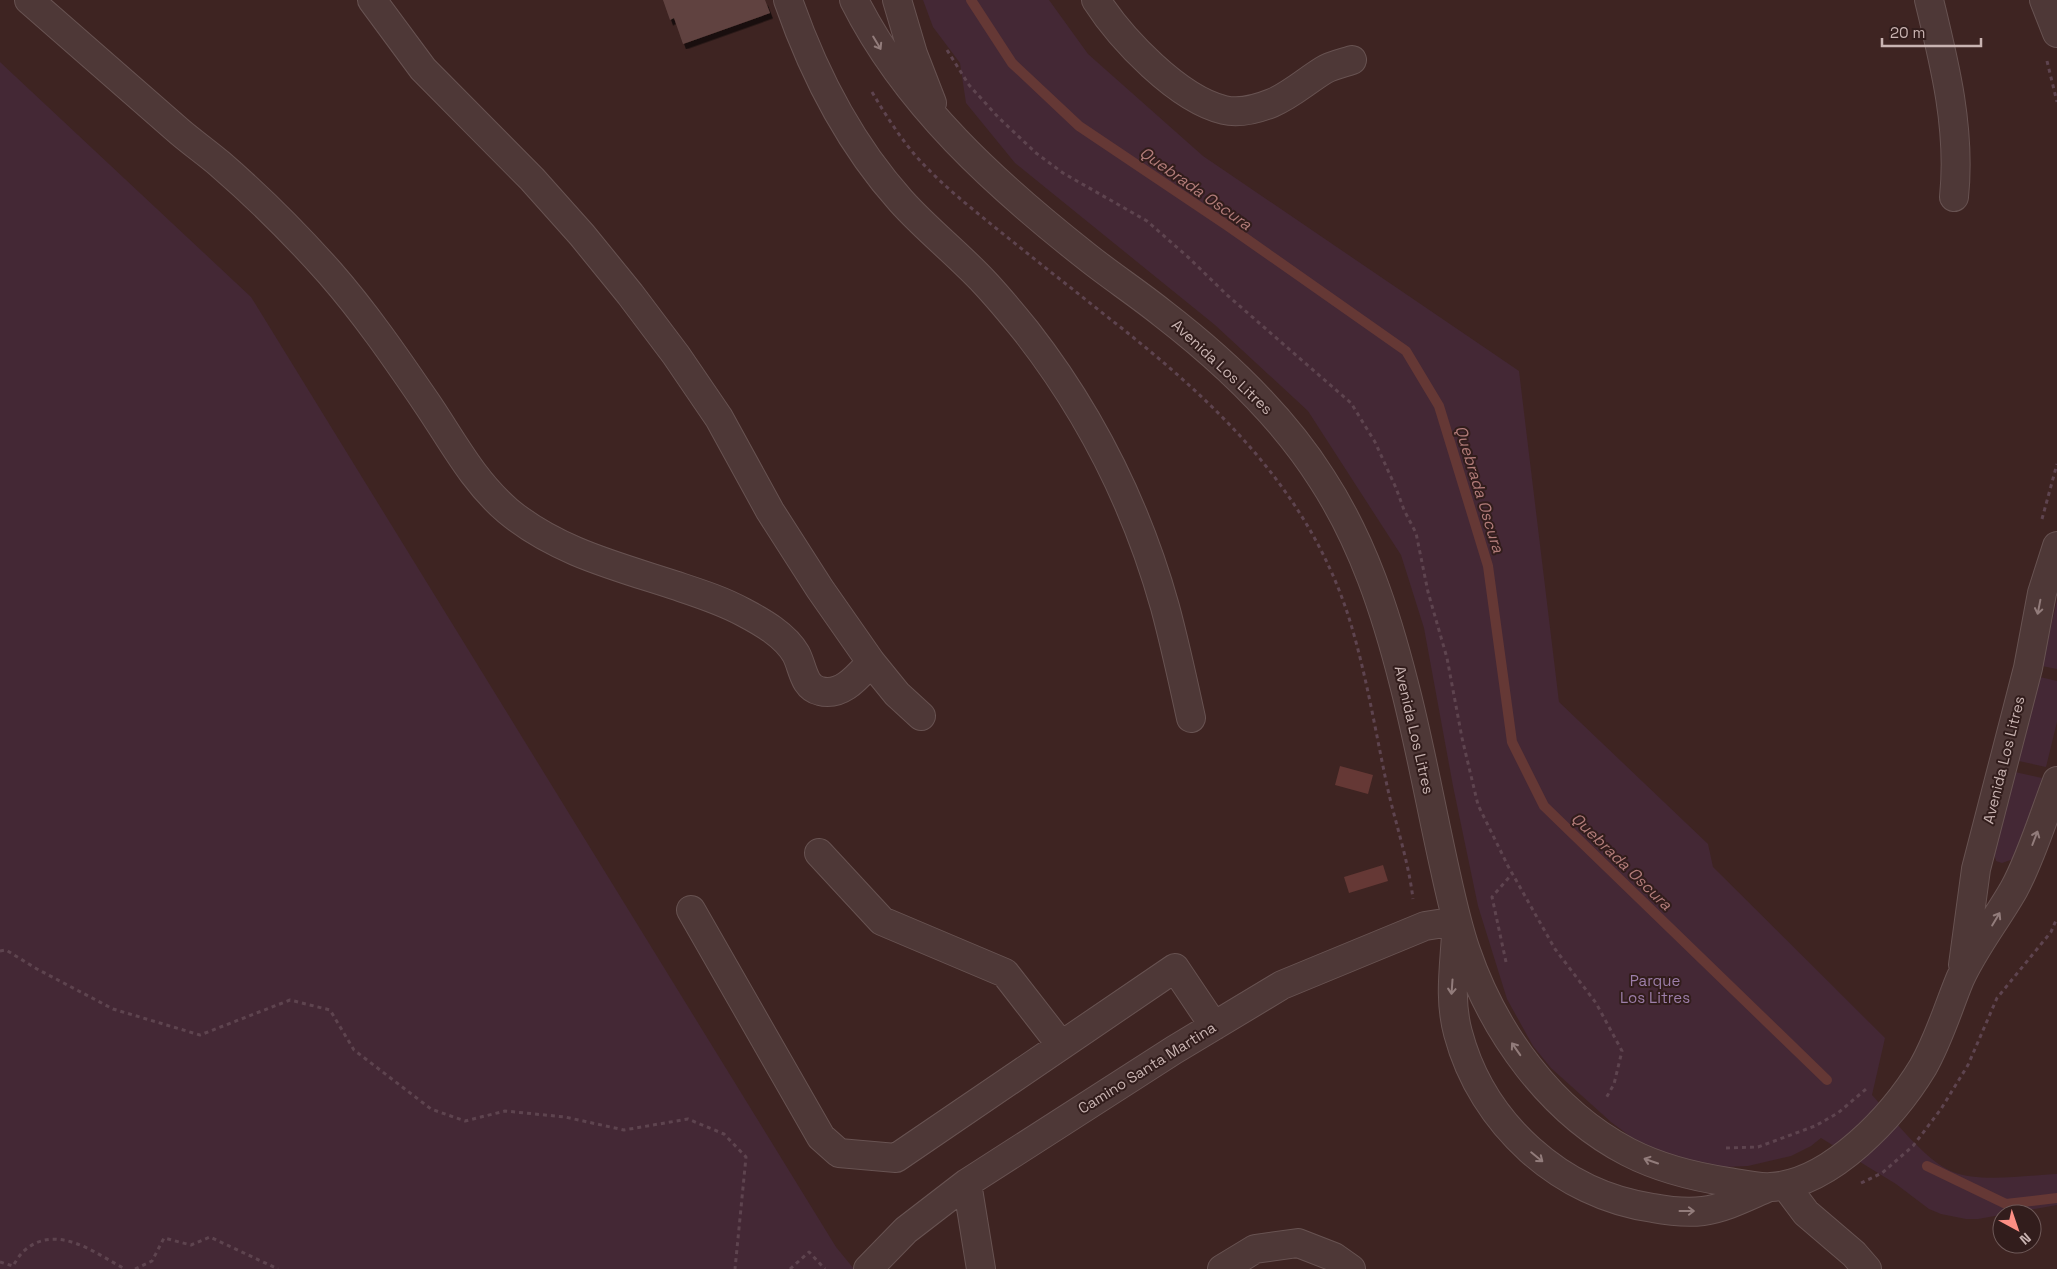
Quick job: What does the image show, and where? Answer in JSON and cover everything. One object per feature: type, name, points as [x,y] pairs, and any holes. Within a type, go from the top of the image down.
[{"type":"street","points":[[30,0],[89,54],[220,165],[329,273],[364,316],[427,403],[473,475],[509,511],[526,524],[577,552],[715,599],[743,612],[784,639],[798,657],[801,671],[808,683],[817,691],[829,692],[840,690],[851,684],[872,662]]},
{"type":"street","points":[[372,0],[424,69],[532,179],[582,235],[630,294],[676,354],[719,418],[770,511],[820,589],[897,694],[921,716]]},
{"type":"street","points":[[788,0],[812,62],[833,103],[864,155],[902,202],[1006,306],[1057,373],[1085,416],[1120,484],[1154,572],[1174,641],[1191,718]]},
{"type":"street","name":"Avenida Los Litres","points":[[854,0],[880,49],[896,71],[990,176],[1086,256],[1161,312],[1244,384],[1302,449],[1324,481],[1346,518],[1383,608],[1406,689],[1457,921],[1477,981],[1506,1035],[1524,1060],[1567,1109],[1590,1128],[1614,1144],[1641,1158],[1699,1178],[1776,1186]]},
{"type":"street","name":"Avenida Los Litres","points":[[897,0],[913,54],[939,121]]},
{"type":"street","points":[[1096,0],[1106,16],[1152,66],[1197,99],[1226,110],[1243,111],[1273,102],[1289,94],[1326,69],[1352,60]]},
{"type":"street","points":[[1929,0],[1955,126],[1957,156],[1954,197]]},
{"type":"street","points":[[2044,0],[2057,33]]},
{"type":"street","name":"Avenida Los Litres","points":[[1962,976],[1976,869],[2028,668],[2042,593],[2055,555]]},
{"type":"street","name":"Avenida Los Litres","points":[[1457,921],[1451,1000],[1458,1033],[1468,1065],[1484,1095],[1503,1123],[1526,1148],[1553,1169],[1583,1187],[1615,1200],[1644,1207],[1673,1211],[1703,1211],[1734,1203],[1776,1186],[1815,1174],[1840,1159],[1881,1123],[1922,1068],[1946,1018],[1962,976],[2017,884],[2057,781]]},
{"type":"street","points":[[819,853],[882,921],[1005,973],[1061,1045]]},
{"type":"street","points":[[1976,869],[1984,878],[1996,884],[2017,884]]},
{"type":"street","points":[[691,910],[821,1137],[839,1152],[896,1158],[1175,968],[1214,1026]]},
{"type":"street","name":"Camino Santa Martina","points":[[868,1269],[906,1230],[967,1182],[1174,1050],[1282,985],[1425,926],[1457,921]]},
{"type":"street","points":[[967,1182],[981,1269]]},
{"type":"street","points":[[1776,1186],[1854,1254],[1867,1269]]},
{"type":"street","points":[[1222,1269],[1255,1249],[1298,1243],[1334,1257],[1351,1269]]},
{"type":"path","points":[[869,88],[914,154],[952,191],[1156,357],[1228,421],[1263,461],[1297,508],[1318,544],[1349,618],[1368,692],[1391,805],[1410,877],[1416,930]]},
{"type":"path","points":[[2039,525],[2057,464]]},
{"type":"path","points":[[1508,971],[1492,898],[1512,874]]},
{"type":"path","points":[[1856,1186],[1882,1173],[1913,1146],[1941,1109],[1968,1065],[1997,998],[2050,932],[2057,918]]},
{"type":"path","points":[[0,951],[6,950],[37,969],[113,1009],[200,1035],[290,1000],[330,1010],[354,1050],[431,1109],[465,1121],[505,1111],[565,1117],[624,1130],[688,1120],[724,1134],[746,1157],[735,1269]]},
{"type":"path","points":[[1720,1148],[1758,1147],[1815,1126],[1838,1113],[1867,1088]]},
{"type":"path","points":[[1598,1094],[1613,1107]]},
{"type":"path","points":[[135,1269],[152,1261],[164,1238],[191,1244],[210,1237],[278,1269]]},
{"type":"path","points":[[0,1262],[13,1266],[24,1251],[41,1241],[59,1238],[76,1243],[125,1269]]},
{"type":"path","points":[[790,1269],[809,1252],[825,1269]]},
{"type":"green space","name":"Parque Los Litres","points":[[923,0],[1049,0],[1088,54],[1203,156],[1519,371],[1559,702],[1708,844],[1713,867],[1885,1038],[1872,1095],[1920,1149],[1942,1166],[1964,1175],[1990,1178],[2057,1174],[2057,1205],[2042,1208],[2042,1204],[1992,1204],[1992,1217],[1978,1219],[1966,1219],[1941,1214],[1929,1209],[1896,1184],[1821,1138],[1811,1146],[1791,1156],[1748,1166],[1724,1167],[1700,1164],[1653,1149],[1631,1137],[1611,1122],[1551,1068],[1533,1046],[1507,999],[1478,906],[1453,786],[1424,628],[1401,555],[1308,411],[1215,325],[1015,163],[966,103],[960,63],[933,27]]},
{"type":"green space","points":[[0,62],[251,297],[836,1247],[854,1269],[0,1269]]},
{"type":"green space","points":[[2057,600],[2057,669],[2042,666]]},
{"type":"green space","points":[[2040,677],[2057,681],[2057,722],[2046,767],[2019,761]]},
{"type":"green space","points":[[2015,772],[2042,778],[2016,858],[2002,863],[1996,861],[1994,853]]},
{"type":"shaded area","points":[[1340,766],[1373,775],[1368,794],[1335,785]]},
{"type":"shaded area","points":[[1383,865],[1388,881],[1349,893],[1344,877]]},
{"type":"building","points":[[663,0],[765,0],[770,13],[683,44],[674,18],[670,20]]},
{"type":"waterway","name":"Quebrada Oscura","points":[[971,0],[1012,63],[1079,126],[1228,226],[1406,351],[1439,406],[1488,566],[1512,742],[1544,806],[1827,1080]]},
{"type":"waterway","name":"Quebrada Oscura","points":[[1927,1166],[2006,1204],[2057,1198]]}]
